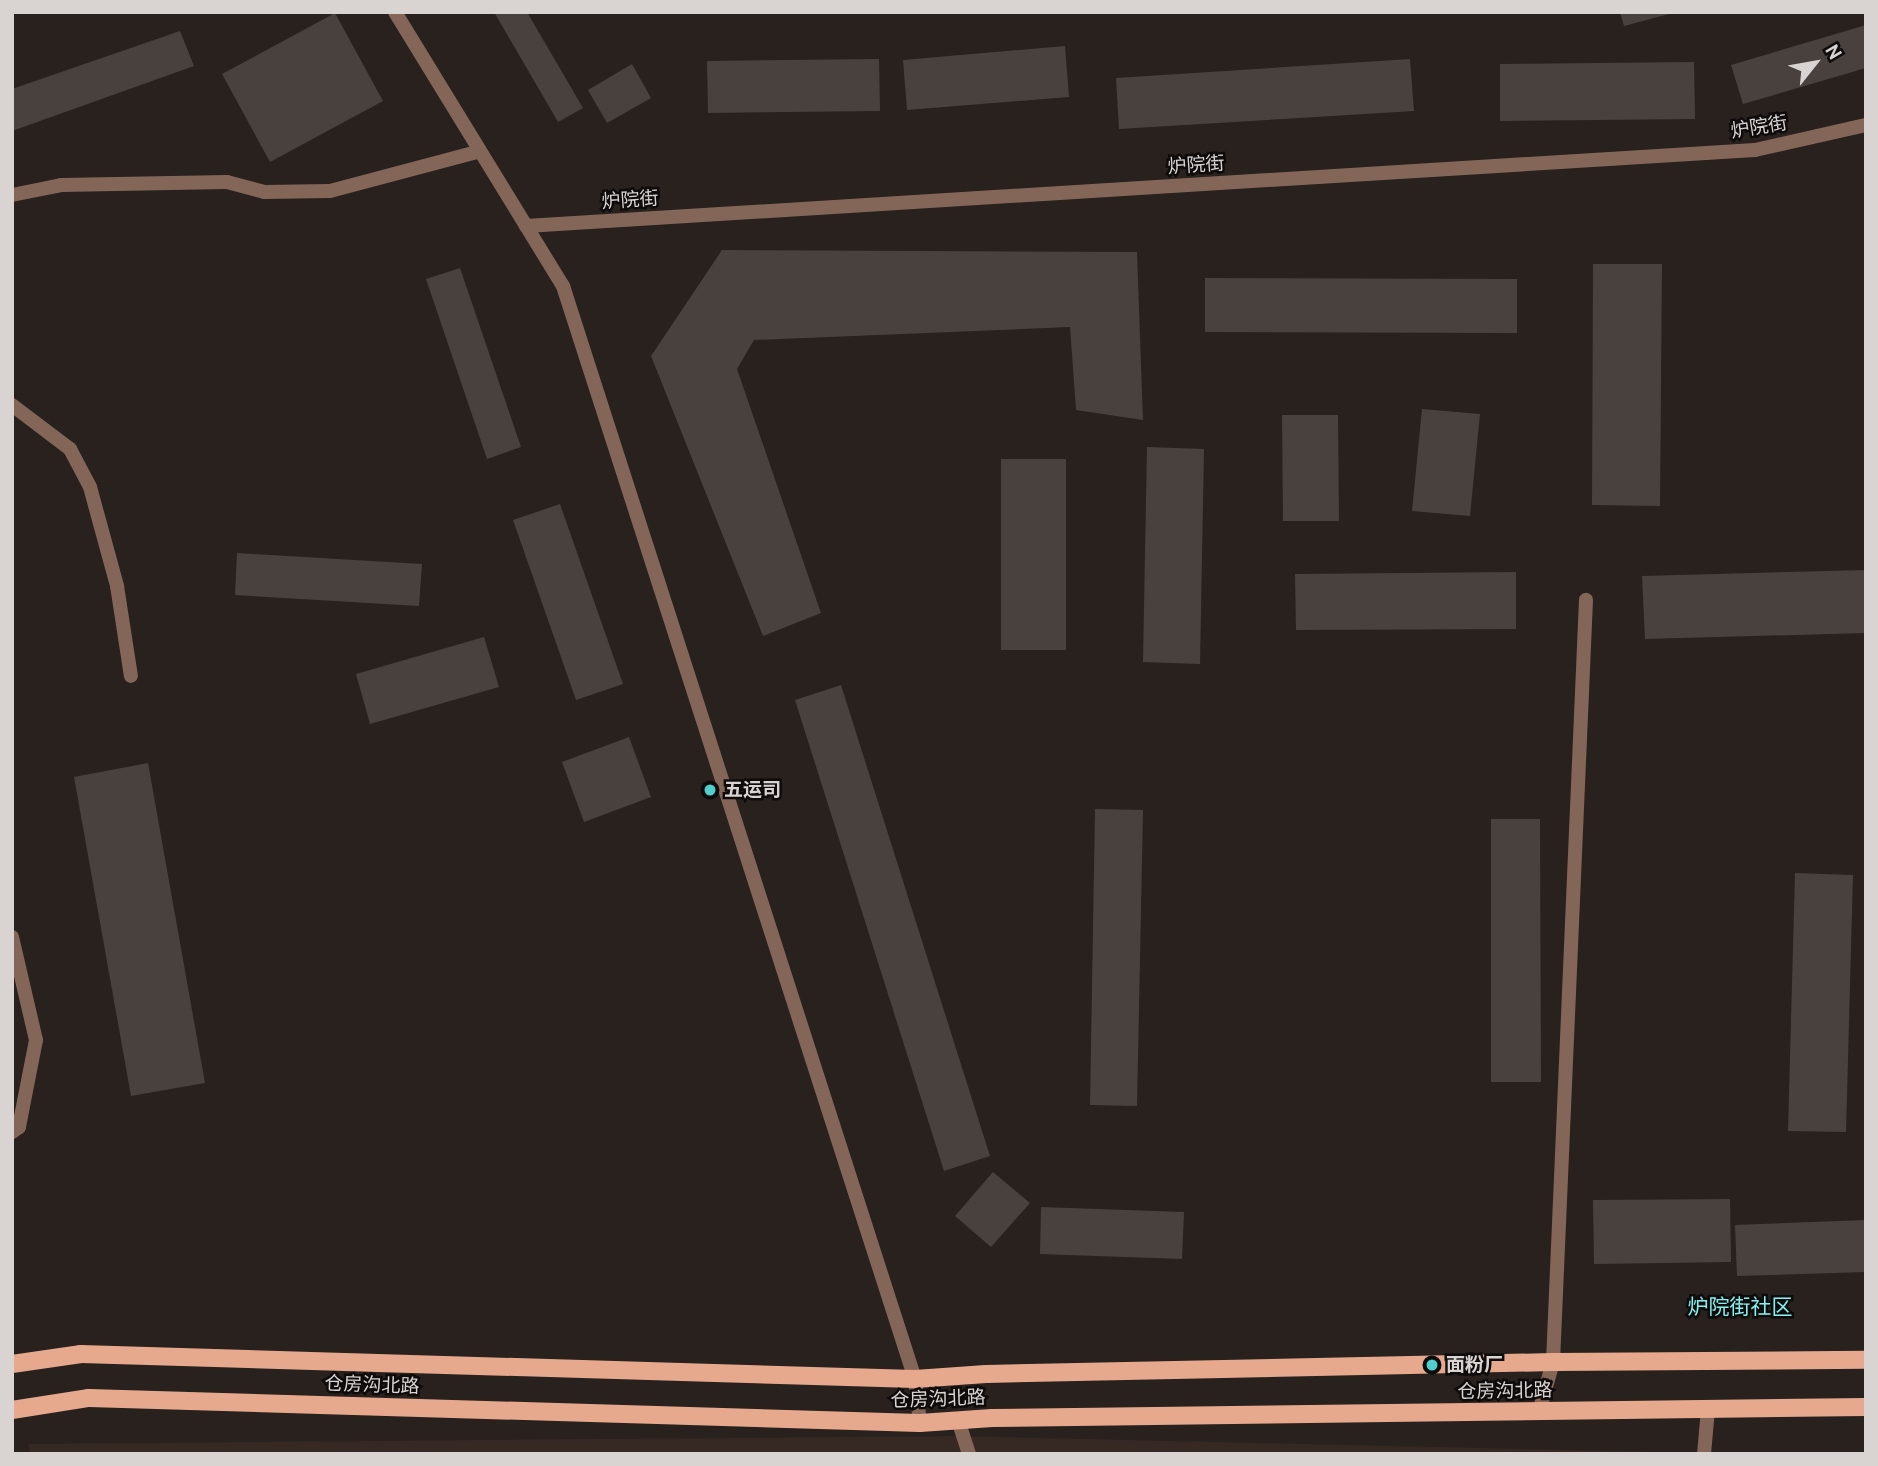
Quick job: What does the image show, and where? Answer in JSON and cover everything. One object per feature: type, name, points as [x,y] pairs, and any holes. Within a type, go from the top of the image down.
[{"type":"main road","name":"仓房沟北路","points":[[12,1364],[81,1354],[915,1379],[986,1374],[1553,1362],[1866,1360]]},
{"type":"main road","name":"仓房沟北路","points":[[12,1410],[89,1398],[920,1423],[958,1420],[1866,1408]]},
{"type":"street","points":[[395,12],[563,286],[915,1379],[920,1423]]},
{"type":"street","name":"炉院街","points":[[526,226],[1755,150],[1866,125]]},
{"type":"street","points":[[12,195],[61,185],[227,182],[264,191],[330,191],[480,151]]},
{"type":"street","points":[[12,405],[70,449],[90,487],[117,586],[131,676]]},
{"type":"street","points":[[1539,1412],[1553,1362],[1586,600]]},
{"type":"street","points":[[12,937],[36,1040],[19,1128],[12,1132]]},
{"type":"street","points":[[1704,1454],[1708,1409]]},
{"type":"street","points":[[958,1420],[969,1454]]},
{"type":"shaded area","points":[[955,1436],[1747,1454],[30,1454],[28,1444]]},
{"type":"building","points":[[494,12],[527,12],[583,108],[558,122]]},
{"type":"building","points":[[1620,12],[1673,12],[1673,13],[1624,26]]},
{"type":"building","points":[[335,13],[383,101],[270,162],[222,74]]},
{"type":"building","points":[[1866,25],[1866,68],[1743,104],[1731,65]]},
{"type":"building","points":[[180,31],[194,66],[12,131],[12,89]]},
{"type":"building","points":[[1065,46],[1069,97],[907,110],[903,60]]},
{"type":"building","points":[[879,59],[880,111],[708,113],[707,61]]},
{"type":"building","points":[[1410,59],[1414,111],[1119,129],[1116,78]]},
{"type":"building","points":[[1694,62],[1695,119],[1500,121],[1500,64]]},
{"type":"building","points":[[632,64],[651,98],[607,123],[588,90]]},
{"type":"building","points":[[722,250],[1137,252],[1143,420],[1076,410],[1070,327],[754,340],[737,369],[821,613],[763,636],[651,356]]},
{"type":"building","points":[[1593,264],[1662,264],[1660,506],[1592,505]]},
{"type":"building","points":[[460,268],[521,447],[487,459],[426,279]]},
{"type":"building","points":[[1205,278],[1517,279],[1517,333],[1205,332]]},
{"type":"building","points":[[1422,409],[1480,414],[1470,516],[1412,511]]},
{"type":"building","points":[[1282,415],[1338,415],[1339,521],[1283,521]]},
{"type":"building","points":[[1147,447],[1204,449],[1200,664],[1143,662]]},
{"type":"building","points":[[1001,459],[1066,459],[1066,650],[1001,650]]},
{"type":"building","points":[[560,504],[623,684],[576,700],[513,520]]},
{"type":"building","points":[[237,553],[422,564],[419,606],[235,595]]},
{"type":"building","points":[[1866,570],[1866,633],[1645,639],[1642,576]]},
{"type":"building","points":[[1516,572],[1516,629],[1296,630],[1295,574]]},
{"type":"building","points":[[484,637],[499,687],[370,724],[356,674]]},
{"type":"building","points":[[841,685],[990,1156],[944,1171],[795,700]]},
{"type":"building","points":[[629,737],[651,797],[584,822],[562,762]]},
{"type":"building","points":[[148,763],[205,1083],[131,1096],[74,777]]},
{"type":"building","points":[[1095,809],[1143,810],[1137,1106],[1090,1105]]},
{"type":"building","points":[[1491,819],[1540,819],[1541,1082],[1491,1082]]},
{"type":"building","points":[[1795,873],[1853,875],[1846,1132],[1788,1131]]},
{"type":"building","points":[[993,1172],[1030,1203],[991,1247],[955,1216]]},
{"type":"building","points":[[1730,1199],[1731,1262],[1594,1264],[1593,1200]]},
{"type":"building","points":[[1041,1207],[1184,1212],[1182,1259],[1040,1254]]},
{"type":"building","points":[[1866,1220],[1866,1272],[1737,1276],[1735,1225]]},
{"type":"place","name":"五运司","points":[[710,790]]},
{"type":"place","name":"面粉厂","points":[[1432,1365]]},
{"type":"district","name":"炉院街社区","points":[[1740,1307]]}]
